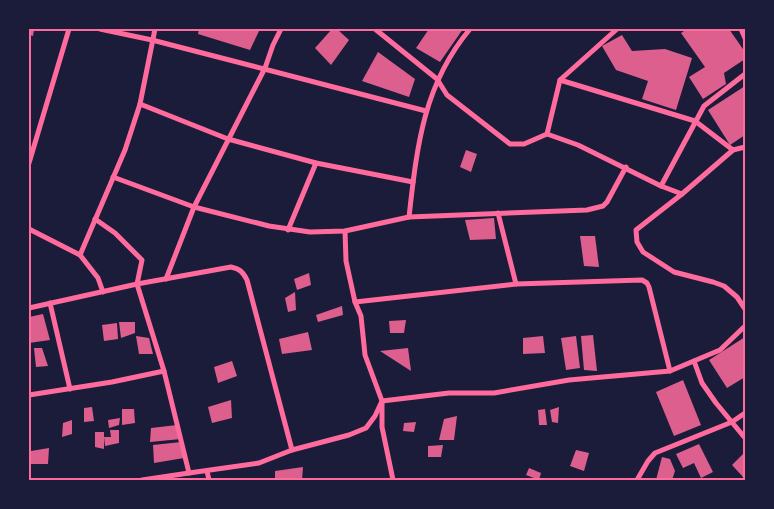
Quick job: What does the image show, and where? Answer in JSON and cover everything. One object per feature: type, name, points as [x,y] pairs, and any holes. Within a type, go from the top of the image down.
[{"type":"street","points":[[29,163],[68,29]]},
{"type":"street","points":[[100,29],[265,68],[426,111]]},
{"type":"street","points":[[80,255],[124,150],[140,104],[155,29]]},
{"type":"street","points":[[166,279],[194,206],[265,68],[273,45],[282,29]]},
{"type":"street","points":[[375,29],[437,79],[447,94],[510,144],[524,144],[547,134],[578,145],[626,167],[661,186],[682,194]]},
{"type":"street","points":[[408,217],[426,111],[437,79],[470,29]]},
{"type":"street","points":[[547,134],[560,80],[617,29]]},
{"type":"street","points":[[741,29],[745,38]]},
{"type":"street","points":[[661,186],[704,106],[745,74]]},
{"type":"street","points":[[560,80],[695,121],[734,150]]},
{"type":"street","points":[[140,104],[228,139],[316,163],[413,182]]},
{"type":"street","points":[[745,147],[734,150],[636,230],[637,242],[643,252],[674,272],[724,286],[738,297],[745,309]]},
{"type":"street","points":[[288,230],[316,163]]},
{"type":"street","points":[[113,177],[194,206],[288,230],[322,232],[345,231],[408,217],[599,208],[607,202],[626,167]]},
{"type":"street","points":[[498,213],[516,284]]},
{"type":"street","points":[[95,219],[115,233],[142,260],[138,284],[164,370],[189,473]]},
{"type":"street","points":[[29,229],[80,255],[98,278],[103,292]]},
{"type":"street","points":[[345,231],[346,261],[355,302],[361,316],[365,355],[382,401],[382,427],[393,480]]},
{"type":"street","points":[[29,308],[138,284],[231,267],[239,269],[247,280],[292,450]]},
{"type":"street","points":[[355,302],[516,284],[642,280],[650,287],[670,371]]},
{"type":"street","points":[[50,303],[70,389]]},
{"type":"street","points":[[382,401],[448,393],[494,393],[569,380],[670,371],[720,350],[745,326]]},
{"type":"street","points":[[694,361],[702,383],[745,438]]},
{"type":"street","points":[[29,396],[112,382],[164,370]]},
{"type":"street","points":[[142,480],[259,463],[292,450],[349,435],[366,428],[375,416],[382,401]]},
{"type":"street","points":[[637,480],[648,461],[655,454],[732,422],[745,413]]},
{"type":"street","points":[[207,471],[209,480]]},
{"type":"building","points":[[29,29],[34,30],[33,36],[29,35]]},
{"type":"building","points":[[199,29],[260,29],[250,50],[198,34]]},
{"type":"building","points":[[332,29],[337,29],[349,40],[331,65],[315,48]]},
{"type":"building","points":[[429,29],[463,29],[440,62],[416,48]]},
{"type":"building","points":[[687,29],[729,29],[745,52],[745,59],[724,73],[726,84],[703,99],[689,77],[705,67],[681,33]]},
{"type":"building","points":[[622,35],[632,51],[665,49],[692,58],[676,110],[642,99],[648,81],[616,70],[602,46]]},
{"type":"building","points":[[378,52],[415,79],[409,97],[362,81]]},
{"type":"building","points":[[745,86],[745,135],[730,145],[708,110]]},
{"type":"building","points":[[466,150],[477,154],[471,172],[460,167]]},
{"type":"building","points":[[494,218],[496,239],[470,240],[465,220]]},
{"type":"building","points":[[580,236],[595,236],[599,267],[584,266]]},
{"type":"building","points":[[309,273],[311,285],[297,290],[294,279]]},
{"type":"building","points":[[295,292],[296,310],[288,312],[285,298]]},
{"type":"building","points":[[342,306],[343,315],[318,322],[316,315]]},
{"type":"building","points":[[43,314],[50,340],[29,343],[29,317]]},
{"type":"building","points":[[406,320],[404,333],[390,333],[389,321]]},
{"type":"building","points":[[119,322],[135,322],[135,333],[121,338]]},
{"type":"building","points":[[117,323],[118,339],[104,341],[102,325]]},
{"type":"building","points":[[308,332],[312,350],[282,354],[279,339]]},
{"type":"building","points":[[593,335],[597,371],[584,370],[581,336]]},
{"type":"building","points":[[136,336],[149,338],[153,354],[139,354]]},
{"type":"building","points":[[543,336],[545,353],[523,354],[523,338]]},
{"type":"building","points":[[576,336],[580,368],[566,370],[561,338]]},
{"type":"building","points":[[745,337],[745,377],[727,388],[709,360]]},
{"type":"building","points":[[34,348],[42,348],[48,366],[36,367]]},
{"type":"building","points":[[408,348],[411,371],[380,351]]},
{"type":"building","points":[[232,361],[237,376],[218,383],[214,367]]},
{"type":"building","points":[[683,380],[701,425],[674,436],[656,392]]},
{"type":"building","points":[[231,400],[232,418],[212,423],[208,407]]},
{"type":"building","points":[[92,407],[94,421],[84,422],[84,408]]},
{"type":"building","points":[[559,407],[558,423],[552,422],[550,410]]},
{"type":"building","points":[[122,409],[134,409],[135,423],[122,425]]},
{"type":"building","points":[[545,409],[547,425],[539,425],[538,410]]},
{"type":"building","points":[[457,416],[454,440],[439,440],[444,419]]},
{"type":"building","points":[[120,418],[119,425],[109,428],[108,420]]},
{"type":"building","points":[[72,420],[72,434],[62,437],[63,423]]},
{"type":"building","points":[[416,422],[414,432],[403,431],[404,423]]},
{"type":"building","points":[[177,425],[181,439],[150,442],[151,428]]},
{"type":"building","points":[[110,430],[119,430],[119,443],[105,446],[104,437],[111,437]]},
{"type":"building","points":[[95,432],[104,432],[104,449],[95,447]]},
{"type":"building","points":[[181,442],[184,458],[154,463],[153,445]]},
{"type":"building","points":[[699,444],[713,472],[701,478],[694,463],[683,468],[676,454]]},
{"type":"building","points":[[443,445],[441,457],[428,457],[428,446]]},
{"type":"building","points":[[49,448],[48,464],[30,464],[31,451]]},
{"type":"building","points":[[576,450],[589,453],[584,471],[570,466]]},
{"type":"building","points":[[745,452],[745,475],[743,477],[732,465]]},
{"type":"building","points":[[662,457],[670,459],[675,471],[672,480],[656,480]]},
{"type":"building","points":[[303,467],[302,480],[275,480],[275,471]]},
{"type":"building","points":[[529,468],[541,473],[539,480],[526,475]]}]
